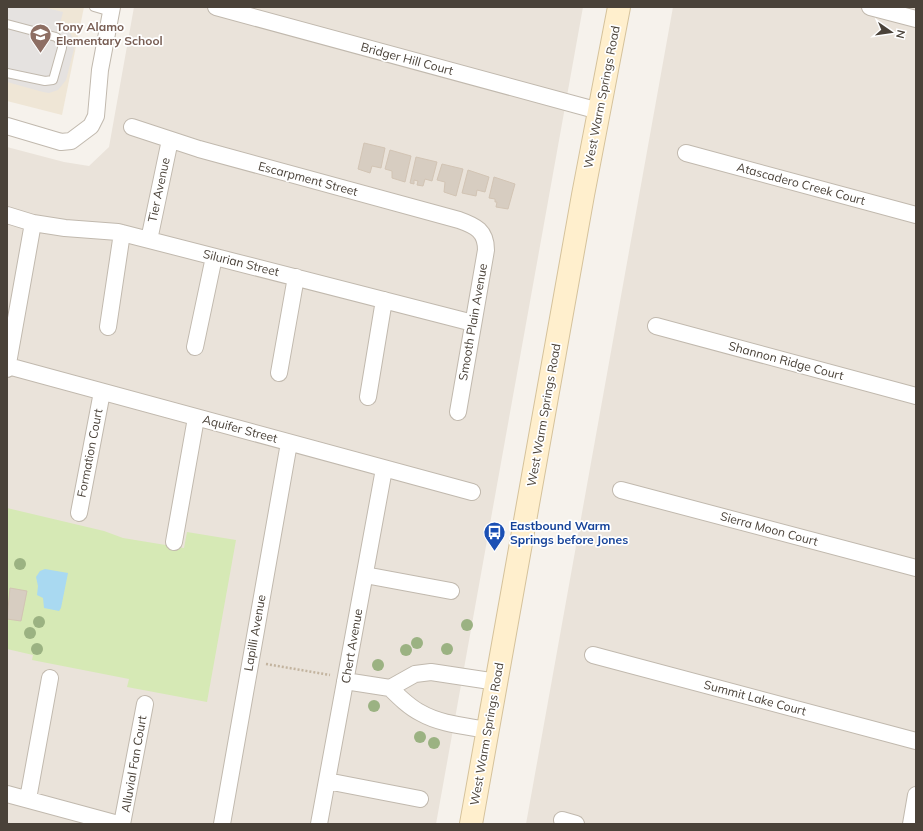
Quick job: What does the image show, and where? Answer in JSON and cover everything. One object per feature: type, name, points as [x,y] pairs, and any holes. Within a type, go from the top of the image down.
[{"type":"main road","name":"West Warm Springs Road","points":[[471,824],[619,7]]},
{"type":"street","name":"Bridger Hill Court","points":[[216,7],[599,111]]},
{"type":"street","points":[[875,8],[916,20]]},
{"type":"street","points":[[7,126],[61,142],[71,141],[92,126],[96,116],[100,70],[111,9]]},
{"type":"street","name":"Escarpment Street","points":[[132,127],[206,151],[459,220],[470,224],[483,233]]},
{"type":"street","name":"Tier Avenue","points":[[149,240],[170,140]]},
{"type":"street","name":"Atascadero Creek Court","points":[[686,153],[916,215]]},
{"type":"street","name":"Silurian Street","points":[[7,215],[33,223],[65,228],[103,230],[149,240],[473,323]]},
{"type":"street","points":[[7,368],[33,223]]},
{"type":"street","name":"Smooth Plain Avenue","points":[[458,412],[486,250],[486,242],[483,233]]},
{"type":"street","points":[[108,327],[122,234]]},
{"type":"street","points":[[195,347],[214,257]]},
{"type":"street","points":[[279,374],[296,277]]},
{"type":"street","points":[[368,397],[384,300]]},
{"type":"street","name":"Shannon Ridge Court","points":[[656,326],[916,396]]},
{"type":"street","name":"Aquifer Street","points":[[7,368],[102,392],[472,492]]},
{"type":"street","name":"Formation Court","points":[[79,513],[102,392]]},
{"type":"street","points":[[174,542],[196,418]]},
{"type":"street","name":"Lapilli Avenue","points":[[222,824],[289,443]]},
{"type":"street","name":"Chert Avenue","points":[[319,824],[384,469]]},
{"type":"street","name":"Sierra Moon Court","points":[[621,490],[916,568]]},
{"type":"street","points":[[365,575],[451,591]]},
{"type":"street","name":"Summit Lake Court","points":[[593,655],[916,741]]},
{"type":"street","points":[[390,688],[415,674],[431,672],[497,682]]},
{"type":"street","points":[[28,800],[50,678]]},
{"type":"street","points":[[346,679],[390,688],[407,704],[422,714],[440,720],[487,730]]},
{"type":"street","name":"Alluvial Fan Court","points":[[122,824],[145,704]]},
{"type":"street","points":[[327,781],[420,799]]},
{"type":"street","points":[[7,794],[118,824]]},
{"type":"street","points":[[911,824],[916,795]]},
{"type":"lane","points":[[94,7],[111,9]]},
{"type":"lane","points":[[7,24],[56,37],[62,43],[53,80],[45,81],[7,73]]},
{"type":"path","points":[[250,662],[346,679]]},
{"type":"shaded area","name":"Tony Alamo Elementary School","points":[[7,7],[84,7],[62,115],[7,101]]},
{"type":"shaded area","name":"Tony Alamo Elementary School","points":[[7,7],[43,7],[63,12],[59,27],[70,33],[73,38],[74,49],[66,80],[58,90],[49,93],[7,82]]},
{"type":"shaded area","points":[[134,7],[583,7],[436,824],[7,824],[7,147],[64,162],[89,166],[109,147]]},
{"type":"shaded area","points":[[673,7],[916,7],[916,824],[526,824]]},
{"type":"green space","points":[[7,508],[104,531],[123,538],[184,548],[187,532],[236,540],[207,702],[127,687],[129,679],[32,660],[33,655],[7,649]]},
{"type":"water","points":[[45,569],[68,573],[61,608],[59,611],[44,608],[43,598],[37,595],[38,586],[36,577],[40,571]]},
{"type":"building","points":[[364,143],[385,148],[381,168],[372,166],[370,173],[358,169]]},
{"type":"building","points":[[390,150],[411,156],[405,182],[392,178],[392,171],[385,169]]},
{"type":"building","points":[[416,157],[437,162],[432,181],[425,179],[423,186],[417,185],[418,181],[414,180],[414,184],[410,183]]},
{"type":"building","points":[[442,164],[463,169],[456,196],[444,192],[445,182],[437,180]]},
{"type":"building","points":[[468,170],[489,177],[485,192],[477,190],[476,196],[462,193]]},
{"type":"building","points":[[494,177],[515,184],[508,209],[496,207],[497,202],[495,202],[495,199],[489,198]]},
{"type":"building","points":[[10,588],[27,591],[21,621],[7,619]]},
{"type":"place","name":"Tony Alamo Elementary School","points":[[41,54]]},
{"type":"place","name":"Eastbound Warm Springs before Jones","points":[[495,552]]}]
